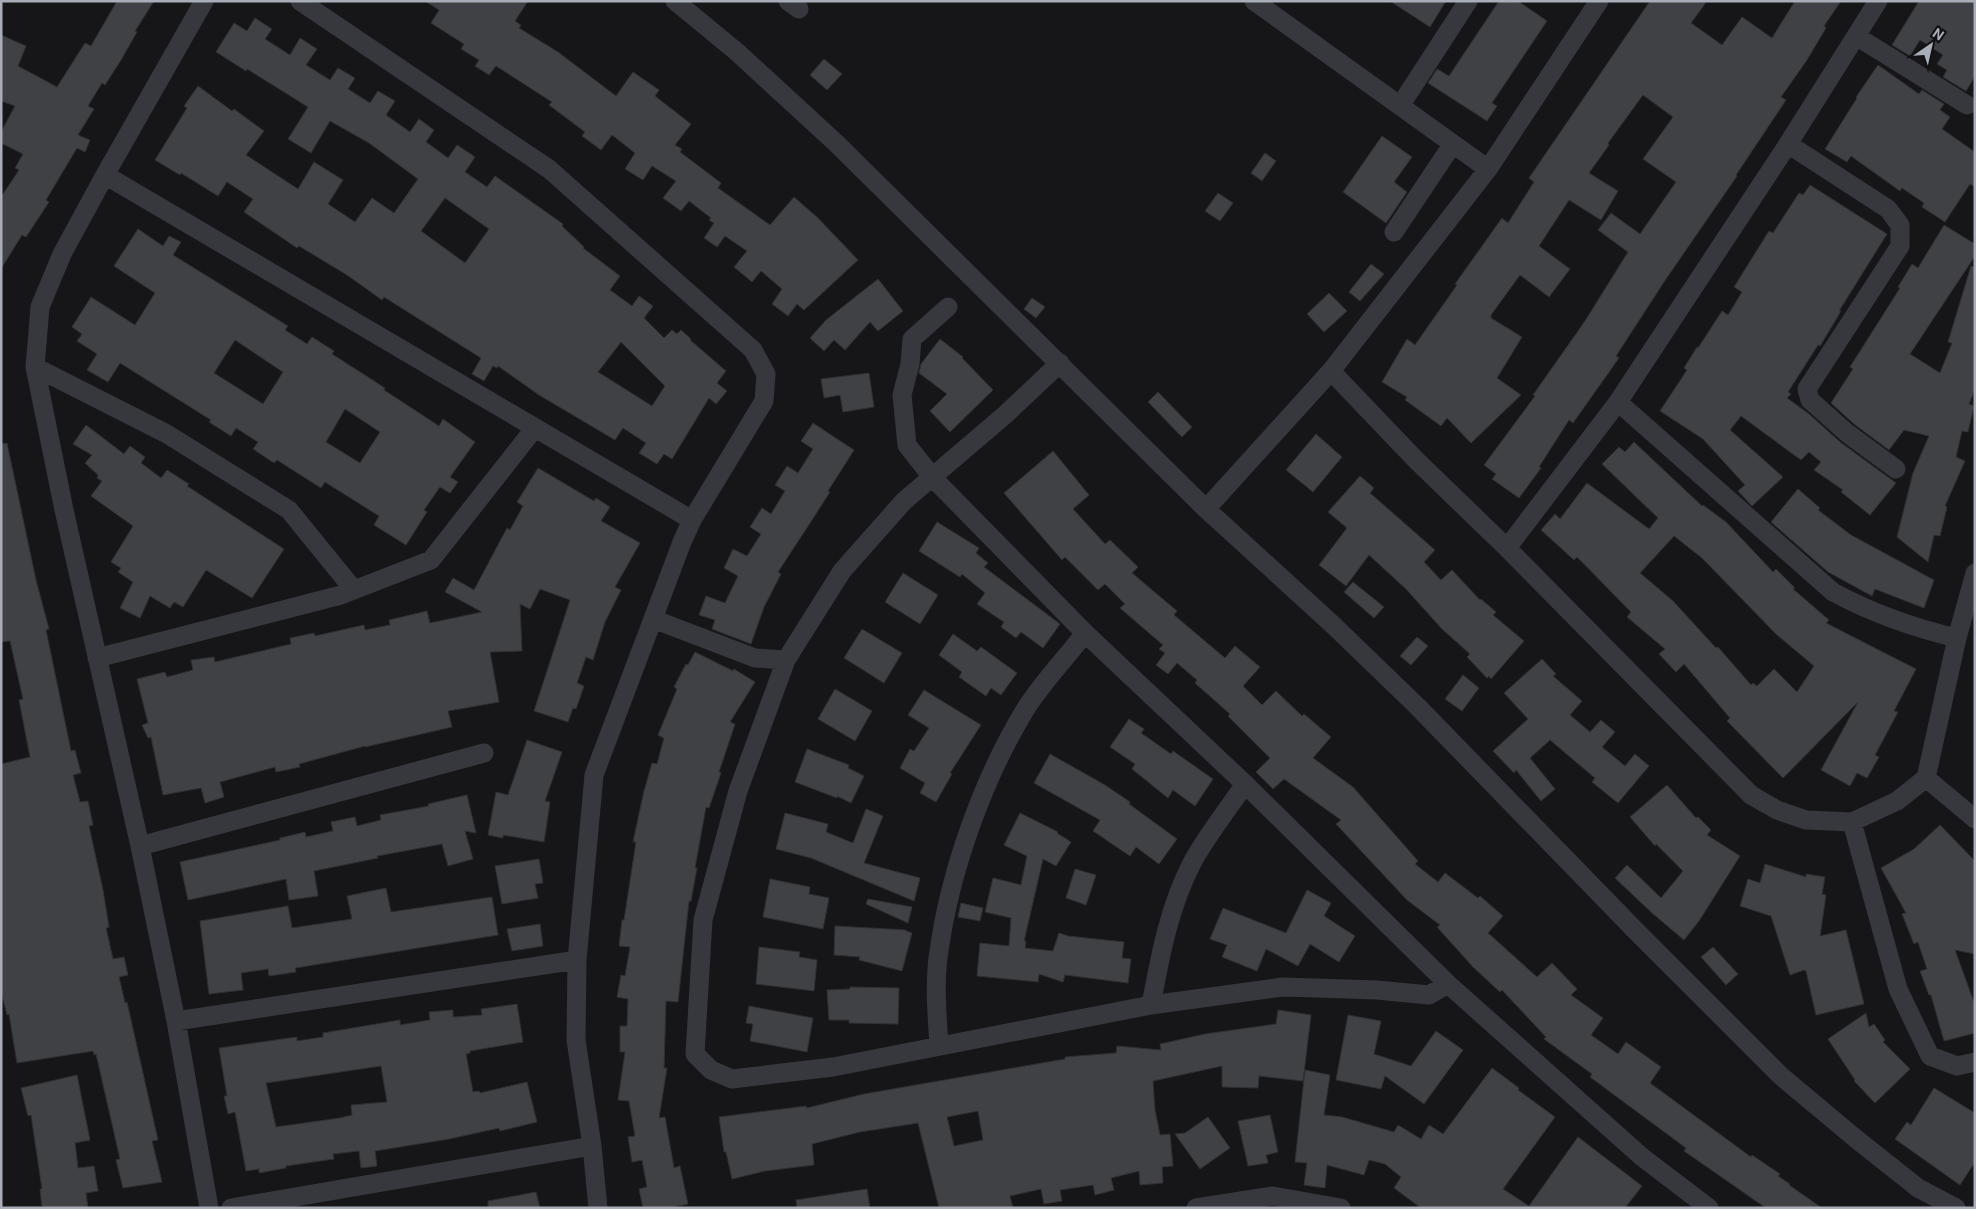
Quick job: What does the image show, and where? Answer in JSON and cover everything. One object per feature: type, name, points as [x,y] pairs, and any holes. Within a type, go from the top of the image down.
[{"type":"street","points":[[204,1],[62,254],[40,308],[35,367],[64,510],[140,846],[176,1022],[209,1208]]},
{"type":"street","points":[[300,1],[549,169],[753,350],[766,374],[764,401],[692,520],[682,542],[594,775],[577,960],[576,1040],[592,1146],[598,1208]]},
{"type":"street","points":[[675,1],[737,52],[836,143],[1206,509],[1332,624],[1417,706],[1634,929],[1781,1076],[1918,1188],[1956,1208]]},
{"type":"street","points":[[1254,1],[1488,169]]},
{"type":"street","points":[[1400,106],[1468,1]]},
{"type":"street","points":[[1206,509],[1330,371],[1488,169],[1599,1]]},
{"type":"street","points":[[1507,548],[1618,402],[1788,144],[1878,1]]},
{"type":"street","points":[[1856,36],[1967,105]]},
{"type":"street","points":[[1788,144],[1888,209],[1900,225],[1900,246],[1807,390],[1810,400],[1835,423],[1896,469]]},
{"type":"street","points":[[1394,232],[1452,145]]},
{"type":"street","points":[[105,175],[534,429],[692,520]]},
{"type":"street","points":[[948,307],[912,340],[910,364],[902,395],[907,445],[933,478],[1086,633],[1245,784],[1448,984],[1642,1157],[1709,1208]]},
{"type":"street","points":[[1060,363],[1006,414],[904,501],[842,571],[786,660],[738,791],[702,920],[695,1054],[711,1070],[732,1079],[833,1067],[939,1045],[1151,1006],[1283,987],[1377,990],[1429,995],[1448,984]]},
{"type":"street","points":[[35,367],[167,434],[289,510],[354,590]]},
{"type":"street","points":[[1330,371],[1415,459],[1507,548],[1752,795],[1778,810],[1806,820],[1852,822],[1897,801],[1926,778],[1957,638],[1975,573]]},
{"type":"street","points":[[1618,402],[1833,592],[1866,610],[1957,638]]},
{"type":"street","points":[[97,658],[341,596],[431,560],[534,429]]},
{"type":"street","points":[[653,619],[755,658],[786,660]]},
{"type":"street","points":[[939,1045],[937,1005],[939,952],[951,892],[972,822],[1002,750],[1026,708],[1086,633]]},
{"type":"street","points":[[140,846],[484,753]]},
{"type":"street","points":[[1926,778],[1975,819]]},
{"type":"street","points":[[1151,1006],[1164,939],[1179,893],[1192,862],[1245,784]]},
{"type":"street","points":[[1852,822],[1898,989],[1930,1056],[1957,1066],[1975,1062]]},
{"type":"street","points":[[176,1022],[577,960]]},
{"type":"street","points":[[231,1208],[592,1146]]},
{"type":"street","points":[[1196,1208],[1273,1196],[1341,1208]]},
{"type":"building","points":[[117,1],[154,1],[135,31],[137,32],[121,60],[105,85],[102,83],[88,106],[94,109],[78,135],[90,140],[85,152],[77,148],[46,200],[49,202],[26,237],[22,235],[1,269],[1,197],[19,170],[15,168],[23,154],[1,143],[1,132],[15,106],[1,101],[1,35],[26,46],[18,66],[57,87],[85,43],[91,46]]},
{"type":"building","points":[[425,1],[528,1],[515,21],[521,25],[519,28],[558,52],[616,96],[633,72],[659,90],[655,96],[691,124],[675,145],[682,149],[680,152],[721,183],[718,188],[770,225],[794,197],[818,218],[858,260],[804,310],[797,304],[788,316],[772,304],[782,289],[761,271],[752,282],[734,267],[747,251],[725,236],[717,247],[704,238],[714,223],[709,220],[711,218],[689,201],[681,211],[663,198],[676,181],[652,166],[643,180],[625,169],[635,153],[612,135],[601,150],[582,136],[585,132],[549,105],[552,102],[496,66],[489,75],[475,66],[479,60],[461,49],[464,44],[431,23],[439,10]]},
{"type":"building","points":[[1390,1],[1446,1],[1430,27]]},
{"type":"building","points":[[1499,1],[1518,1],[1547,21],[1492,103],[1497,106],[1487,121],[1428,83],[1437,69],[1449,76]]},
{"type":"building","points":[[1650,1],[1707,1],[1691,23],[1722,45],[1742,17],[1772,38],[1795,1],[1841,1],[1824,26],[1826,28],[1807,60],[1781,97],[1786,100],[1737,176],[1616,356],[1619,358],[1573,423],[1569,420],[1539,467],[1541,468],[1519,498],[1492,479],[1496,474],[1484,465],[1535,396],[1533,395],[1585,321],[1628,252],[1598,230],[1611,213],[1640,234],[1676,182],[1643,159],[1673,117],[1643,95],[1589,173],[1618,191],[1601,220],[1569,200],[1539,246],[1570,269],[1549,297],[1520,275],[1491,315],[1491,318],[1522,337],[1497,378],[1521,395],[1471,443],[1447,418],[1441,426],[1405,400],[1407,397],[1382,382],[1407,339],[1415,345],[1502,218],[1508,223],[1534,182],[1529,178]]},
{"type":"building","points":[[1919,1],[1975,1],[1975,76],[1966,91],[1943,77],[1947,70],[1937,64],[1943,55],[1920,40],[1910,56],[1892,45]]},
{"type":"building","points":[[255,18],[272,29],[265,39],[290,55],[300,38],[317,49],[306,65],[330,80],[338,68],[355,78],[348,89],[370,103],[378,91],[395,101],[386,115],[410,132],[419,119],[434,130],[426,142],[448,158],[457,145],[475,157],[465,172],[487,187],[495,176],[563,224],[562,226],[583,248],[620,276],[610,290],[632,306],[639,296],[653,306],[644,318],[664,338],[672,330],[677,334],[681,330],[726,371],[717,383],[727,391],[716,404],[709,398],[672,459],[664,454],[657,464],[639,453],[646,443],[623,428],[615,440],[539,395],[498,366],[497,368],[493,366],[484,381],[472,374],[481,358],[384,297],[382,300],[347,275],[299,246],[297,248],[244,212],[253,199],[227,182],[218,196],[181,173],[180,175],[155,160],[187,108],[184,106],[198,86],[232,111],[234,109],[264,131],[246,155],[298,189],[314,162],[343,180],[328,204],[355,222],[372,198],[394,213],[418,179],[369,143],[330,121],[311,153],[288,139],[308,107],[216,52],[234,23],[247,31]],"holes":[[[445,198],[489,229],[465,263],[421,231]],[[621,342],[665,386],[652,406],[598,372]]]},
{"type":"building","points":[[824,59],[842,74],[827,90],[810,75]]},
{"type":"building","points":[[1878,65],[1919,94],[1922,90],[1944,104],[1940,110],[1950,117],[1942,129],[1975,152],[1975,187],[1970,184],[1945,222],[1922,207],[1924,203],[1902,188],[1900,191],[1851,156],[1847,162],[1825,149],[1856,97]]},
{"type":"building","points":[[1382,136],[1412,157],[1394,182],[1407,192],[1386,223],[1343,192]]},
{"type":"building","points":[[1265,153],[1276,161],[1262,181],[1251,173]]},
{"type":"building","points":[[1810,185],[1887,234],[1839,311],[1841,311],[1820,346],[1818,345],[1788,392],[1791,394],[1787,398],[1809,414],[1840,442],[1896,483],[1870,515],[1841,492],[1843,490],[1814,470],[1821,462],[1809,452],[1801,460],[1741,416],[1730,430],[1783,477],[1752,506],[1738,491],[1745,485],[1703,439],[1660,411],[1687,370],[1684,368],[1697,347],[1722,311],[1728,315],[1742,292],[1734,287],[1769,231],[1773,233],[1799,193],[1803,195]]},
{"type":"building","points":[[1218,193],[1233,203],[1220,221],[1205,211]]},
{"type":"building","points":[[1944,225],[1975,244],[1975,256],[1910,354],[1940,373],[1952,343],[1948,342],[1971,266],[1975,267],[1975,389],[1969,404],[1974,406],[1968,432],[1962,431],[1956,457],[1965,461],[1945,506],[1947,507],[1940,536],[1934,535],[1928,562],[1897,537],[1913,473],[1929,436],[1904,430],[1889,450],[1854,424],[1831,403],[1853,369],[1850,367],[1900,288],[1898,287],[1912,264],[1918,268]]},
{"type":"building","points":[[138,229],[163,246],[169,236],[181,242],[173,255],[288,326],[285,330],[307,344],[312,337],[334,351],[332,354],[439,426],[443,419],[475,442],[450,477],[458,482],[450,493],[440,487],[424,510],[427,512],[406,545],[374,525],[379,516],[325,482],[321,488],[277,460],[274,463],[253,449],[258,442],[236,428],[231,436],[209,422],[211,420],[120,363],[108,382],[87,370],[97,354],[77,341],[82,334],[72,327],[91,297],[135,325],[155,293],[114,266]],"holes":[[[235,340],[283,372],[263,404],[214,373]],[[345,409],[380,432],[360,463],[326,442]]]},
{"type":"building","points":[[1371,264],[1384,274],[1360,301],[1349,292]]},
{"type":"building","points":[[878,279],[903,311],[878,331],[870,322],[845,350],[834,340],[824,351],[810,338],[826,320]]},
{"type":"building","points":[[1329,293],[1347,311],[1324,332],[1307,314]]},
{"type":"building","points":[[1032,298],[1045,307],[1036,318],[1024,309]]},
{"type":"building","points":[[940,339],[963,357],[993,390],[950,432],[930,411],[947,394],[919,373],[921,364]]},
{"type":"building","points":[[869,373],[874,407],[843,412],[840,395],[824,398],[821,379]]},
{"type":"building","points":[[1158,392],[1192,427],[1182,437],[1148,402]]},
{"type":"building","points":[[813,423],[854,450],[828,491],[830,492],[778,572],[781,574],[764,607],[751,644],[712,629],[715,620],[699,615],[706,596],[725,603],[738,576],[724,568],[733,549],[747,556],[761,534],[750,527],[762,508],[771,514],[785,491],[775,485],[787,466],[798,473],[813,449],[801,441]]},
{"type":"building","points":[[86,425],[124,454],[130,446],[145,457],[141,463],[161,478],[167,470],[189,484],[187,486],[284,549],[252,598],[206,570],[183,607],[174,602],[170,608],[150,596],[140,618],[120,608],[133,582],[118,572],[121,568],[111,562],[133,526],[91,496],[102,481],[97,478],[98,475],[85,463],[92,455],[73,444]]},
{"type":"building","points":[[1316,434],[1342,457],[1313,492],[1286,470]]},
{"type":"building","points":[[1634,442],[1702,506],[1726,522],[1773,572],[1776,569],[1795,588],[1793,589],[1829,620],[1826,623],[1916,669],[1894,711],[1898,712],[1875,755],[1879,757],[1867,778],[1857,773],[1850,786],[1821,770],[1858,702],[1783,778],[1727,721],[1730,718],[1684,664],[1676,672],[1659,654],[1665,649],[1627,617],[1631,612],[1577,557],[1574,560],[1541,530],[1555,514],[1560,519],[1587,483],[1649,529],[1658,518],[1602,464],[1619,447],[1625,452]],"holes":[[[1674,536],[1702,558],[1776,634],[1814,666],[1797,692],[1774,669],[1757,686],[1753,683],[1751,685],[1718,647],[1716,648],[1673,601],[1640,573]]]},
{"type":"building","points":[[7,443],[36,580],[49,629],[46,630],[71,751],[75,750],[81,773],[73,775],[80,802],[88,801],[93,825],[89,826],[103,890],[109,927],[106,928],[113,959],[124,957],[128,975],[119,977],[125,1003],[127,1002],[158,1140],[152,1141],[162,1182],[123,1188],[116,1160],[120,1159],[96,1054],[94,1055],[93,1051],[17,1063],[9,1014],[7,1015],[1,991],[1,764],[30,757],[19,700],[23,699],[10,641],[1,642],[1,444]]},
{"type":"building","points":[[1053,451],[1089,495],[1073,509],[1105,544],[1110,540],[1138,567],[1132,573],[1177,611],[1174,615],[1225,658],[1235,646],[1260,667],[1243,686],[1262,705],[1276,691],[1302,716],[1304,714],[1331,737],[1313,758],[1353,787],[1418,861],[1415,864],[1438,882],[1445,873],[1478,898],[1480,896],[1503,916],[1488,933],[1537,977],[1552,963],[1577,989],[1571,995],[1603,1018],[1591,1035],[1618,1054],[1626,1042],[1661,1067],[1650,1083],[1751,1157],[1752,1155],[1780,1174],[1778,1176],[1789,1185],[1822,1208],[1766,1208],[1684,1151],[1686,1148],[1590,1077],[1592,1074],[1544,1039],[1546,1037],[1502,990],[1500,992],[1473,967],[1437,927],[1440,925],[1407,900],[1336,824],[1341,820],[1284,779],[1273,789],[1256,772],[1270,758],[1228,716],[1230,714],[1195,683],[1197,680],[1177,663],[1168,674],[1156,665],[1165,653],[1159,649],[1163,645],[1120,608],[1125,604],[1105,584],[1098,590],[1065,557],[1062,560],[1004,493]]},
{"type":"building","points":[[538,468],[594,501],[596,498],[610,507],[601,521],[640,543],[615,587],[621,590],[605,622],[593,660],[586,657],[577,683],[584,686],[576,709],[573,708],[568,722],[534,711],[570,600],[540,589],[530,609],[520,604],[522,651],[490,652],[499,702],[448,711],[452,727],[365,746],[299,764],[300,767],[276,772],[275,767],[220,782],[224,797],[205,803],[201,788],[163,795],[151,737],[148,738],[142,725],[148,723],[137,679],[165,672],[167,677],[193,670],[191,660],[214,657],[215,662],[291,644],[290,638],[314,633],[315,636],[364,625],[365,630],[390,625],[389,620],[427,611],[430,623],[482,612],[445,592],[453,578],[474,590],[507,528],[510,530],[523,506],[517,502]]},
{"type":"building","points":[[1360,476],[1374,488],[1370,493],[1435,550],[1424,562],[1441,580],[1452,570],[1480,600],[1496,612],[1493,615],[1524,641],[1491,679],[1489,676],[1487,678],[1467,657],[1470,654],[1442,629],[1406,589],[1369,555],[1346,586],[1319,565],[1347,528],[1328,512]]},
{"type":"building","points":[[1798,489],[1820,508],[1818,510],[1851,535],[1934,580],[1924,608],[1875,589],[1872,596],[1828,572],[1771,522]]},
{"type":"building","points":[[937,522],[979,548],[976,553],[988,563],[984,567],[1060,624],[1043,648],[1021,632],[1016,638],[1001,627],[1004,622],[977,604],[985,593],[962,574],[960,577],[919,551]]},
{"type":"building","points":[[903,573],[938,595],[920,624],[885,602]]},
{"type":"building","points":[[1353,582],[1384,607],[1374,618],[1344,592]]},
{"type":"building","points":[[862,629],[902,653],[884,683],[844,658]]},
{"type":"building","points":[[953,634],[977,651],[981,647],[1017,673],[1001,695],[991,688],[986,696],[959,677],[962,672],[939,655]]},
{"type":"building","points":[[1417,637],[1428,646],[1411,665],[1400,656]]},
{"type":"building","points":[[695,652],[733,671],[734,669],[755,682],[730,722],[735,724],[709,808],[706,807],[695,868],[697,868],[691,901],[689,901],[678,1002],[666,1001],[664,1068],[667,1068],[659,1118],[665,1117],[674,1168],[680,1166],[688,1204],[669,1208],[643,1208],[639,1189],[647,1187],[642,1160],[632,1162],[628,1137],[635,1136],[629,1101],[618,1100],[625,1052],[620,1052],[620,1026],[627,1026],[628,999],[617,997],[621,975],[625,976],[630,947],[619,946],[636,842],[633,842],[644,791],[652,763],[657,764],[664,738],[658,735],[677,689],[674,687],[686,664],[688,665]]},
{"type":"building","points":[[1542,659],[1556,674],[1553,676],[1582,701],[1570,715],[1590,732],[1601,720],[1615,732],[1602,747],[1625,766],[1635,754],[1649,766],[1618,803],[1592,782],[1595,778],[1550,740],[1530,758],[1555,789],[1541,801],[1516,770],[1514,773],[1493,751],[1528,719],[1504,693]]},
{"type":"building","points":[[1463,675],[1479,688],[1462,711],[1445,699]]},
{"type":"building","points":[[835,689],[872,711],[855,741],[818,719]]},
{"type":"building","points":[[924,690],[981,725],[950,773],[952,774],[936,802],[920,793],[925,783],[900,768],[910,749],[914,751],[929,728],[908,715]]},
{"type":"building","points":[[1129,719],[1144,729],[1141,733],[1171,754],[1173,751],[1213,779],[1195,806],[1173,790],[1168,798],[1132,769],[1135,764],[1110,747]]},
{"type":"building","points":[[527,740],[562,752],[545,801],[550,802],[544,842],[503,835],[503,838],[488,835],[496,792],[508,795]]},
{"type":"building","points":[[807,749],[849,765],[848,768],[864,776],[851,803],[837,796],[837,798],[795,782]]},
{"type":"building","points":[[1050,754],[1105,785],[1177,839],[1159,864],[1136,847],[1130,856],[1093,831],[1100,820],[1034,783]]},
{"type":"building","points":[[1667,785],[1696,818],[1698,817],[1711,830],[1707,835],[1740,856],[1699,921],[1684,940],[1615,878],[1627,865],[1661,898],[1683,871],[1656,844],[1655,846],[1630,817]]},
{"type":"building","points":[[467,795],[476,833],[465,831],[473,859],[448,866],[442,844],[377,856],[378,858],[314,871],[318,896],[289,900],[286,879],[188,900],[180,862],[280,840],[280,838],[305,832],[306,837],[333,831],[331,822],[355,817],[357,826],[381,820],[380,815],[429,806],[428,804]]},
{"type":"building","points":[[866,809],[883,816],[864,863],[920,878],[914,901],[811,858],[776,849],[785,813],[828,824],[826,832],[853,843]]},
{"type":"building","points":[[1020,813],[1058,832],[1071,842],[1056,866],[1043,859],[1024,941],[1026,941],[1025,948],[1053,951],[1059,933],[1068,936],[1124,942],[1122,958],[1131,959],[1128,983],[1065,975],[1063,982],[1039,974],[1038,982],[977,976],[980,943],[1009,946],[1011,918],[985,912],[993,878],[1021,885],[1027,856],[1004,845]]},
{"type":"building","points":[[1940,825],[1975,861],[1975,954],[1955,950],[1975,1005],[1975,1033],[1944,1041],[1931,995],[1929,995],[1920,971],[1927,969],[1918,942],[1914,944],[1902,914],[1906,913],[1881,868],[1914,849]]},
{"type":"building","points":[[539,859],[543,883],[535,884],[538,898],[502,904],[495,866]]},
{"type":"building","points":[[1765,864],[1806,877],[1806,874],[1825,877],[1822,894],[1826,895],[1820,936],[1846,930],[1864,1004],[1816,1015],[1806,971],[1790,975],[1771,916],[1740,906],[1748,879],[1760,883]]},
{"type":"building","points":[[1075,869],[1096,875],[1086,905],[1066,898]]},
{"type":"building","points":[[770,879],[810,887],[809,894],[829,898],[823,929],[763,917]]},
{"type":"building","points":[[386,888],[391,912],[492,897],[498,935],[295,968],[296,972],[269,976],[268,969],[241,973],[243,990],[209,994],[200,921],[288,906],[292,928],[352,919],[347,896]]},
{"type":"building","points":[[1307,890],[1331,903],[1324,916],[1355,936],[1339,962],[1310,944],[1298,966],[1266,949],[1257,971],[1222,957],[1227,945],[1210,939],[1223,908],[1286,933]]},
{"type":"building","points":[[868,899],[912,907],[908,923],[866,904]]},
{"type":"building","points":[[961,903],[983,908],[980,921],[958,917]]},
{"type":"building","points":[[540,924],[543,946],[512,951],[507,929]]},
{"type":"building","points":[[835,926],[906,930],[912,933],[902,971],[859,960],[860,957],[834,955]]},
{"type":"building","points":[[759,947],[800,952],[799,957],[817,960],[814,991],[756,984]]},
{"type":"building","points":[[1713,947],[1738,974],[1726,985],[1701,957]]},
{"type":"building","points":[[850,987],[899,988],[898,1024],[849,1023],[849,1020],[829,1020],[827,990],[850,989]]},
{"type":"building","points":[[517,1004],[523,1042],[470,1051],[470,1053],[466,1054],[473,1092],[479,1091],[480,1093],[527,1082],[537,1122],[500,1131],[499,1128],[449,1139],[375,1151],[377,1166],[361,1168],[359,1151],[333,1154],[334,1159],[286,1166],[286,1168],[259,1173],[259,1169],[246,1171],[235,1112],[228,1114],[224,1096],[227,1096],[219,1048],[297,1037],[297,1041],[323,1037],[323,1033],[400,1020],[400,1025],[430,1020],[429,1012],[453,1010],[453,1017],[482,1015],[481,1009]],"holes":[[[381,1066],[387,1102],[351,1105],[352,1115],[340,1118],[276,1127],[266,1083]]]},
{"type":"building","points":[[749,1006],[813,1018],[807,1052],[750,1041],[753,1024],[746,1023]]},
{"type":"building","points":[[1278,1010],[1311,1015],[1303,1081],[1259,1076],[1258,1088],[1222,1087],[1222,1066],[1153,1081],[1155,1110],[1160,1135],[1170,1134],[1173,1166],[1162,1167],[1163,1183],[1140,1185],[1139,1171],[1111,1178],[1114,1190],[1095,1195],[1093,1185],[1060,1190],[1062,1201],[1044,1204],[1041,1189],[1010,1196],[1013,1208],[939,1208],[918,1123],[860,1132],[812,1144],[814,1165],[765,1171],[732,1179],[726,1152],[724,1152],[719,1117],[806,1106],[807,1108],[864,1094],[1065,1059],[1065,1057],[1116,1053],[1117,1046],[1161,1050],[1160,1044],[1205,1034],[1276,1024]],"holes":[[[978,1111],[983,1140],[954,1146],[947,1117]]]},
{"type":"building","points":[[1866,1013],[1869,1027],[1874,1024],[1885,1040],[1883,1042],[1910,1069],[1875,1103],[1854,1081],[1828,1039]]},
{"type":"building","points":[[1348,1015],[1381,1021],[1374,1054],[1411,1066],[1436,1031],[1463,1050],[1424,1104],[1385,1076],[1381,1089],[1336,1080]]},
{"type":"building","points":[[1492,1068],[1555,1117],[1503,1189],[1529,1206],[1578,1137],[1642,1186],[1625,1208],[1421,1208],[1394,1188],[1401,1177],[1385,1164],[1369,1160],[1364,1175],[1327,1165],[1325,1188],[1304,1185],[1307,1163],[1295,1162],[1305,1070],[1330,1075],[1324,1115],[1342,1117],[1394,1132],[1398,1125],[1421,1139],[1429,1125],[1443,1134]]},
{"type":"building","points":[[77,1075],[90,1140],[75,1143],[78,1168],[94,1166],[98,1191],[86,1193],[88,1208],[42,1208],[40,1189],[42,1189],[31,1115],[28,1116],[21,1088]]},
{"type":"building","points":[[1934,1088],[1975,1113],[1975,1162],[1960,1185],[1895,1139],[1907,1122],[1911,1125]]},
{"type":"building","points":[[1270,1115],[1278,1152],[1266,1155],[1268,1163],[1248,1166],[1238,1121]]},
{"type":"building","points":[[1208,1117],[1230,1148],[1200,1169],[1175,1134],[1185,1133]]},
{"type":"building","points":[[867,1189],[870,1208],[797,1208],[796,1200]]},
{"type":"building","points":[[536,1192],[540,1208],[488,1208],[488,1201]]}]
